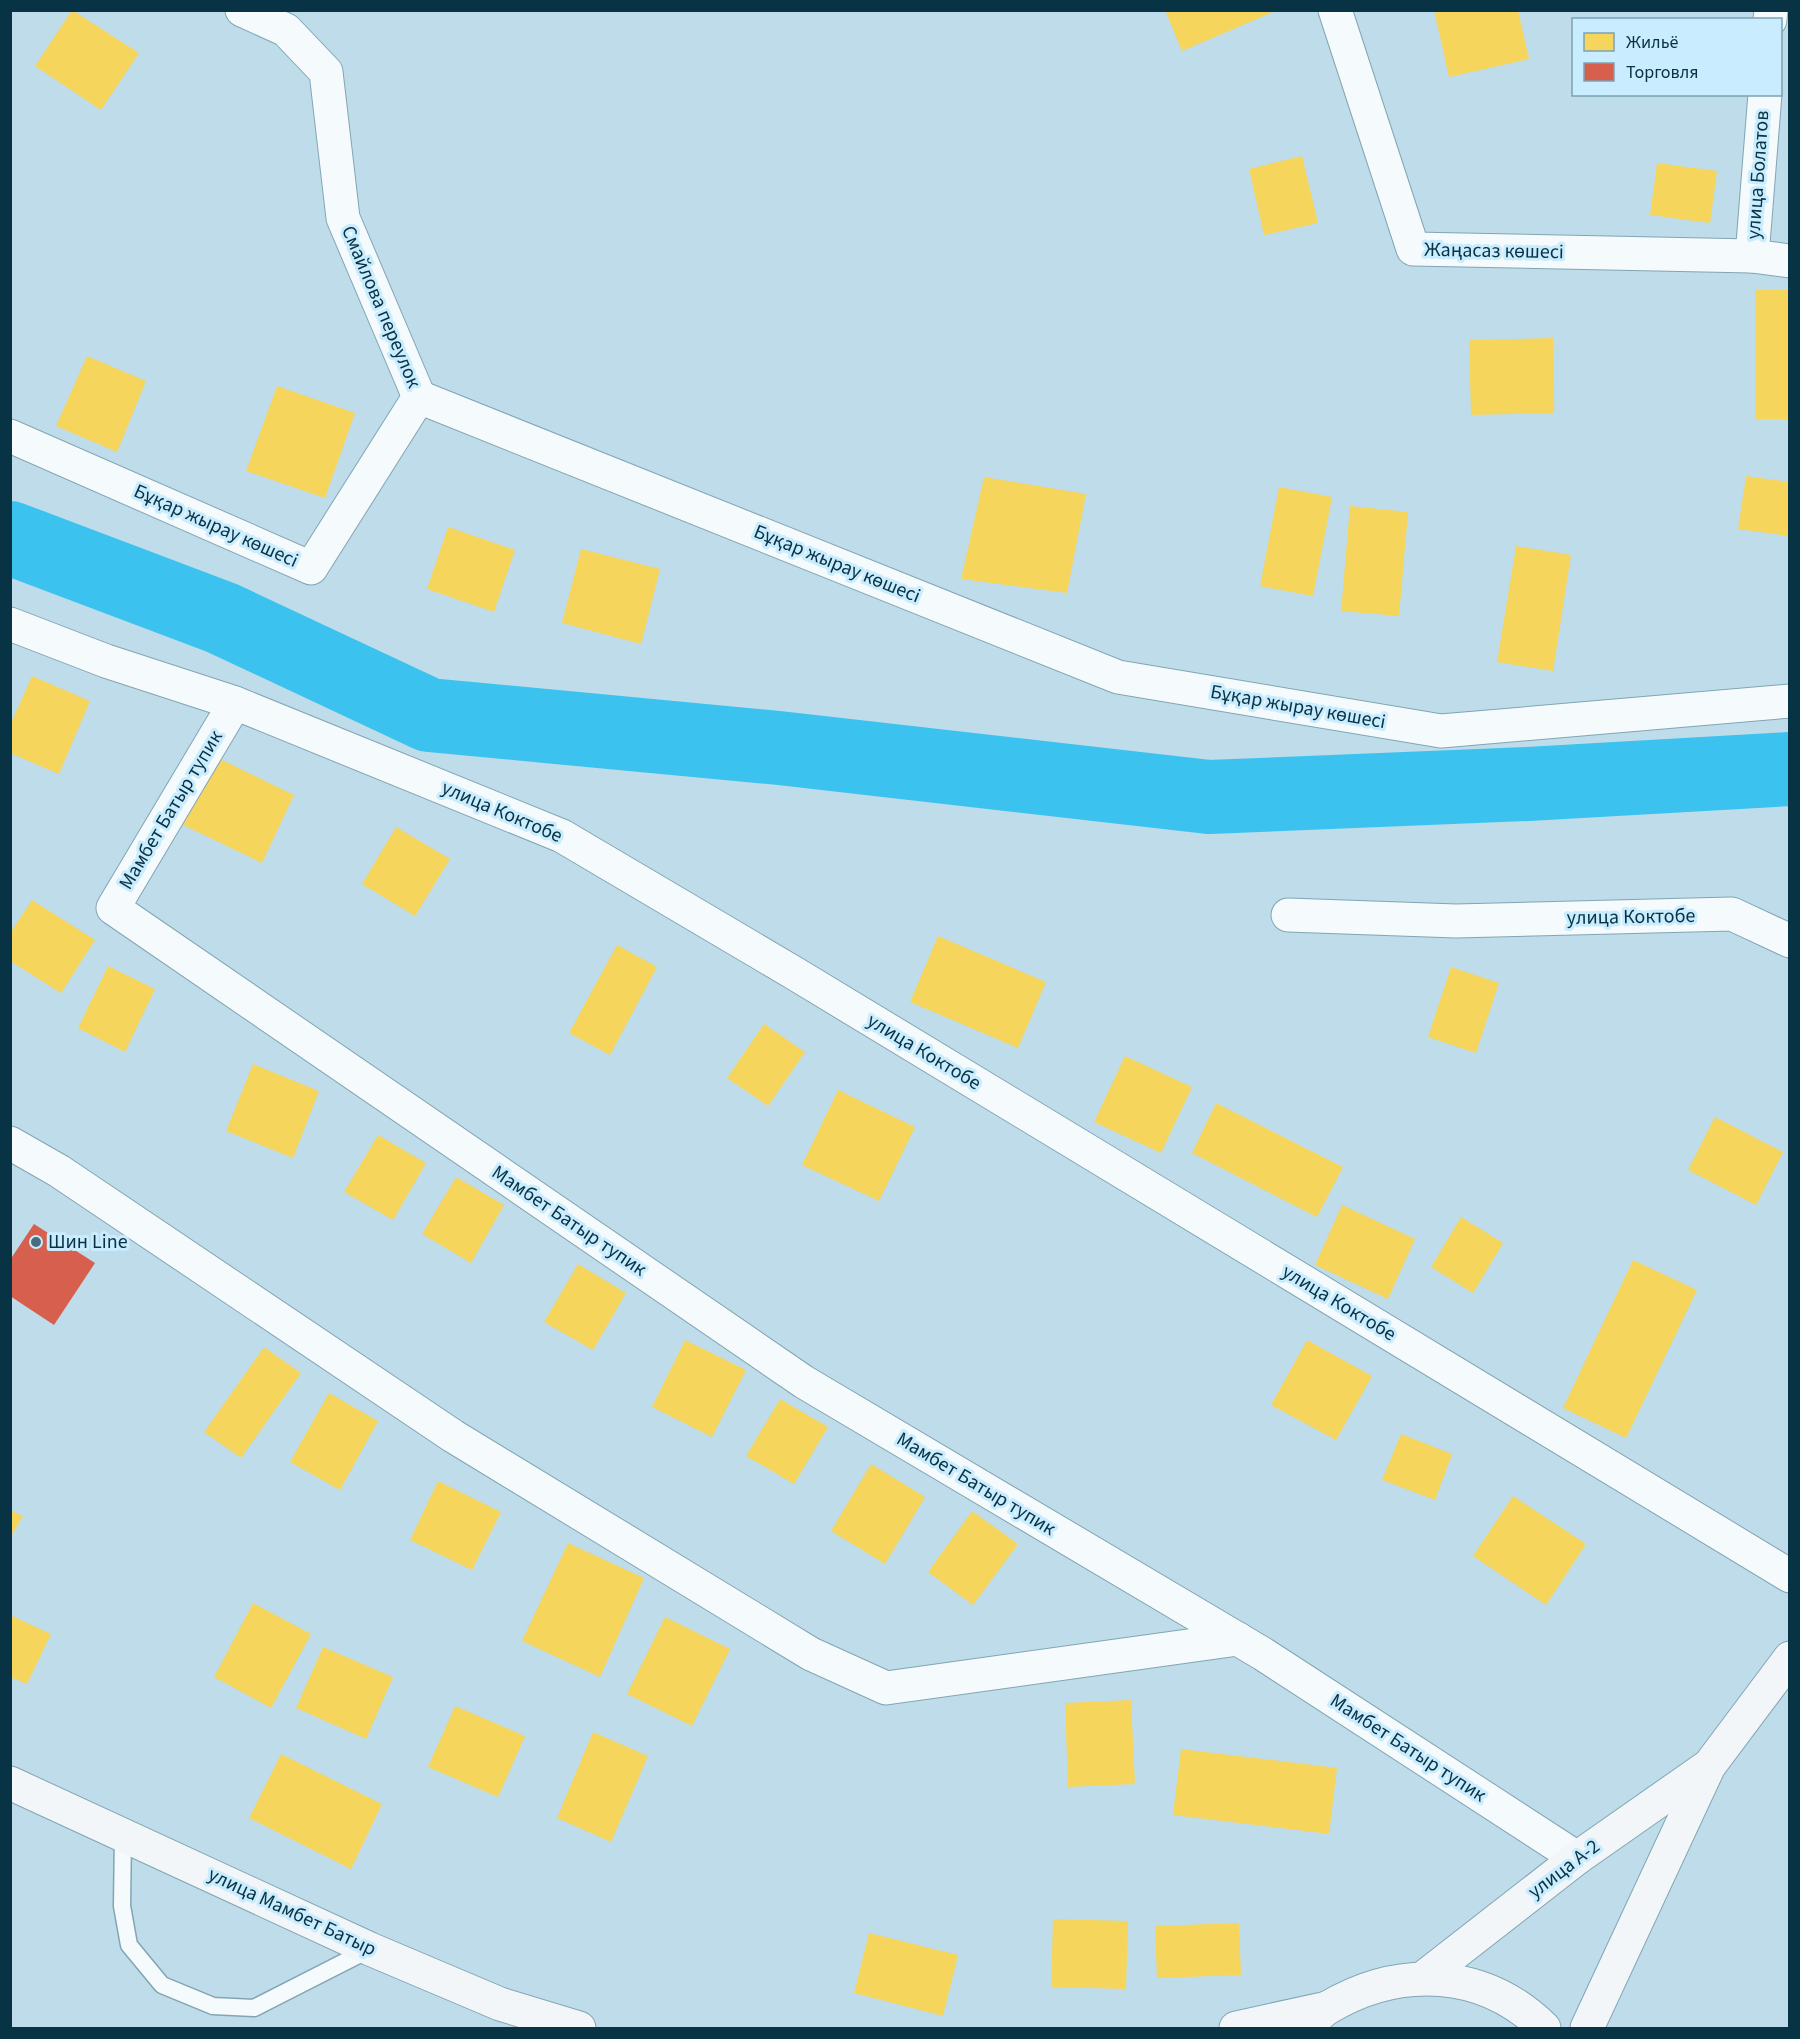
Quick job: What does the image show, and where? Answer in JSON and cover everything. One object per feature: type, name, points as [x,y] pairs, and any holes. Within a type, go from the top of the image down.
[{"type":"main road","name":"улица А-2","points":[[1587,2028],[1709,1766],[1790,1658]]},
{"type":"main road","name":"улица А-2","points":[[1423,1978],[1577,1858],[1709,1766]]},
{"type":"main road","name":"улица Мамбет Батыр","points":[[10,1783],[370,1949],[500,2004],[579,2028]]},
{"type":"main road","points":[[1236,2028],[1316,2018],[1373,1986],[1423,1978],[1467,1983],[1508,2000],[1544,2028]]},
{"type":"street","name":"Смайлова переулок","points":[[242,10],[286,30],[326,72],[343,218],[419,397]]},
{"type":"street","name":"Жаңасаз көшесі","points":[[1335,10],[1413,249],[1752,256],[1790,261]]},
{"type":"street","name":"улица Болатов","points":[[1752,256],[1765,96]]},
{"type":"street","name":"Бұқар жырау көшесі","points":[[10,436],[311,568],[419,397],[1118,677],[1441,731],[1790,701]]},
{"type":"street","name":"улица Коктобе","points":[[10,624],[106,661],[235,703],[562,836],[794,973],[1790,1576]]},
{"type":"street","name":"Мамбет Батыр тупик","points":[[235,703],[113,908],[804,1382],[1238,1639],[1577,1858]]},
{"type":"street","name":"улица Коктобе","points":[[1288,915],[1456,921],[1732,914],[1790,941]]},
{"type":"street","points":[[10,1143],[59,1171],[453,1436],[811,1654],[886,1688],[1238,1639]]},
{"type":"lane","points":[[123,1834],[122,1905],[129,1945],[162,1985],[213,2006],[254,2008],[370,1949]]},
{"type":"building: Жильё","points":[[72,10],[139,53],[101,110],[35,66]]},
{"type":"building: Жильё","points":[[1165,10],[1272,10],[1273,12],[1182,51]]},
{"type":"building: Жильё","points":[[1434,10],[1518,10],[1529,59],[1449,77]]},
{"type":"building: Жильё","points":[[1302,156],[1318,223],[1264,235],[1249,169]]},
{"type":"building: Жильё","points":[[1657,163],[1717,171],[1710,223],[1650,215]]},
{"type":"building: Жильё","points":[[1755,290],[1790,290],[1790,419],[1755,419]]},
{"type":"building: Жильё","points":[[1553,338],[1554,413],[1471,415],[1469,340]]},
{"type":"building: Жильё","points":[[87,356],[146,381],[117,452],[56,426]]},
{"type":"building: Жильё","points":[[277,386],[355,413],[325,498],[246,471]]},
{"type":"building: Жильё","points":[[1746,476],[1790,482],[1790,536],[1738,529]]},
{"type":"building: Жильё","points":[[984,477],[1086,494],[1067,593],[961,579]]},
{"type":"building: Жильё","points":[[1279,487],[1332,497],[1313,596],[1260,586]]},
{"type":"building: Жильё","points":[[1350,506],[1408,512],[1399,616],[1341,611]]},
{"type":"building: Жильё","points":[[448,527],[515,550],[494,612],[427,589]]},
{"type":"building: Жильё","points":[[1516,546],[1571,555],[1553,671],[1497,662]]},
{"type":"building: Жильё","points":[[581,549],[660,569],[641,644],[562,623]]},
{"type":"building: Жильё","points":[[32,676],[90,701],[59,774],[10,753],[10,725]]},
{"type":"building: Жильё","points":[[214,756],[294,795],[262,863],[181,824]]},
{"type":"building: Жильё","points":[[396,827],[450,859],[415,916],[362,884]]},
{"type":"building: Жильё","points":[[32,900],[95,940],[61,993],[10,961],[10,933]]},
{"type":"building: Жильё","points":[[938,936],[1046,982],[1018,1048],[910,1002]]},
{"type":"building: Жильё","points":[[617,945],[657,967],[610,1055],[569,1033]]},
{"type":"building: Жильё","points":[[108,966],[155,989],[125,1052],[78,1028]]},
{"type":"building: Жильё","points":[[1451,967],[1499,983],[1476,1053],[1428,1037]]},
{"type":"building: Жильё","points":[[764,1024],[805,1052],[768,1106],[727,1078]]},
{"type":"building: Жильё","points":[[1125,1056],[1192,1087],[1161,1153],[1094,1122]]},
{"type":"building: Жильё","points":[[253,1064],[319,1091],[293,1158],[226,1131]]},
{"type":"building: Жильё","points":[[838,1090],[915,1127],[879,1201],[802,1165]]},
{"type":"building: Жильё","points":[[1216,1103],[1343,1167],[1317,1217],[1192,1153]]},
{"type":"building: Жильё","points":[[1715,1117],[1783,1152],[1756,1205],[1688,1170]]},
{"type":"building: Жильё","points":[[378,1135],[426,1163],[393,1220],[344,1192]]},
{"type":"building: Жильё","points":[[456,1177],[504,1205],[471,1263],[422,1234]]},
{"type":"building: Жильё","points":[[1342,1205],[1415,1239],[1388,1299],[1315,1265]]},
{"type":"building: Жильё","points":[[1461,1217],[1503,1243],[1473,1293],[1431,1267]]},
{"type":"building: Жильё","points":[[1633,1260],[1697,1290],[1626,1438],[1563,1408]]},
{"type":"building: Жильё","points":[[578,1264],[626,1293],[593,1350],[544,1322]]},
{"type":"building: Жильё","points":[[685,1340],[746,1370],[712,1437],[652,1407]]},
{"type":"building: Жильё","points":[[1307,1340],[1372,1376],[1336,1440],[1271,1405]]},
{"type":"building: Жильё","points":[[264,1347],[301,1373],[241,1458],[204,1432]]},
{"type":"building: Жильё","points":[[329,1393],[378,1421],[340,1490],[290,1462]]},
{"type":"building: Жильё","points":[[780,1399],[828,1427],[794,1484],[746,1456]]},
{"type":"building: Жильё","points":[[1401,1434],[1452,1454],[1435,1500],[1382,1480]]},
{"type":"building: Жильё","points":[[871,1464],[925,1497],[885,1564],[831,1531]]},
{"type":"building: Жильё","points":[[438,1481],[501,1512],[472,1570],[410,1540]]},
{"type":"building: Жильё","points":[[1513,1496],[1586,1544],[1546,1605],[1473,1556]]},
{"type":"building: Жильё","points":[[10,1510],[23,1516],[10,1538]]},
{"type":"building: Жильё","points":[[972,1511],[1018,1544],[973,1605],[928,1572]]},
{"type":"building: Жильё","points":[[568,1543],[644,1578],[600,1677],[522,1641]]},
{"type":"building: Жильё","points":[[253,1603],[311,1634],[271,1708],[214,1677]]},
{"type":"building: Жильё","points":[[10,1615],[51,1634],[27,1684],[10,1677]]},
{"type":"building: Жильё","points":[[665,1617],[730,1649],[692,1726],[627,1694]]},
{"type":"building: Жильё","points":[[323,1647],[393,1677],[366,1739],[296,1708]]},
{"type":"building: Жильё","points":[[1131,1700],[1135,1784],[1068,1787],[1065,1703]]},
{"type":"building: Жильё","points":[[455,1706],[525,1736],[498,1797],[428,1767]]},
{"type":"building: Жильё","points":[[593,1732],[648,1756],[611,1842],[557,1818]]},
{"type":"building: Жильё","points":[[1181,1749],[1337,1768],[1329,1834],[1173,1815]]},
{"type":"building: Жильё","points":[[281,1754],[382,1804],[351,1869],[249,1818]]},
{"type":"building: Жильё","points":[[1053,1919],[1128,1921],[1126,1989],[1051,1987]]},
{"type":"building: Жильё","points":[[1239,1923],[1241,1975],[1157,1978],[1155,1926]]},
{"type":"building: Жильё","points":[[869,1933],[958,1955],[943,2016],[854,1993]]},
{"type":"building: Торговля","points":[[34,1224],[95,1263],[54,1325],[10,1296],[10,1260]]},
{"type":"waterway","points":[[10,538],[222,618],[429,715],[779,748],[1209,797],[1528,784],[1790,769]]},
{"type":"place","name":"Шин Line","points":[[36,1242]]}]
